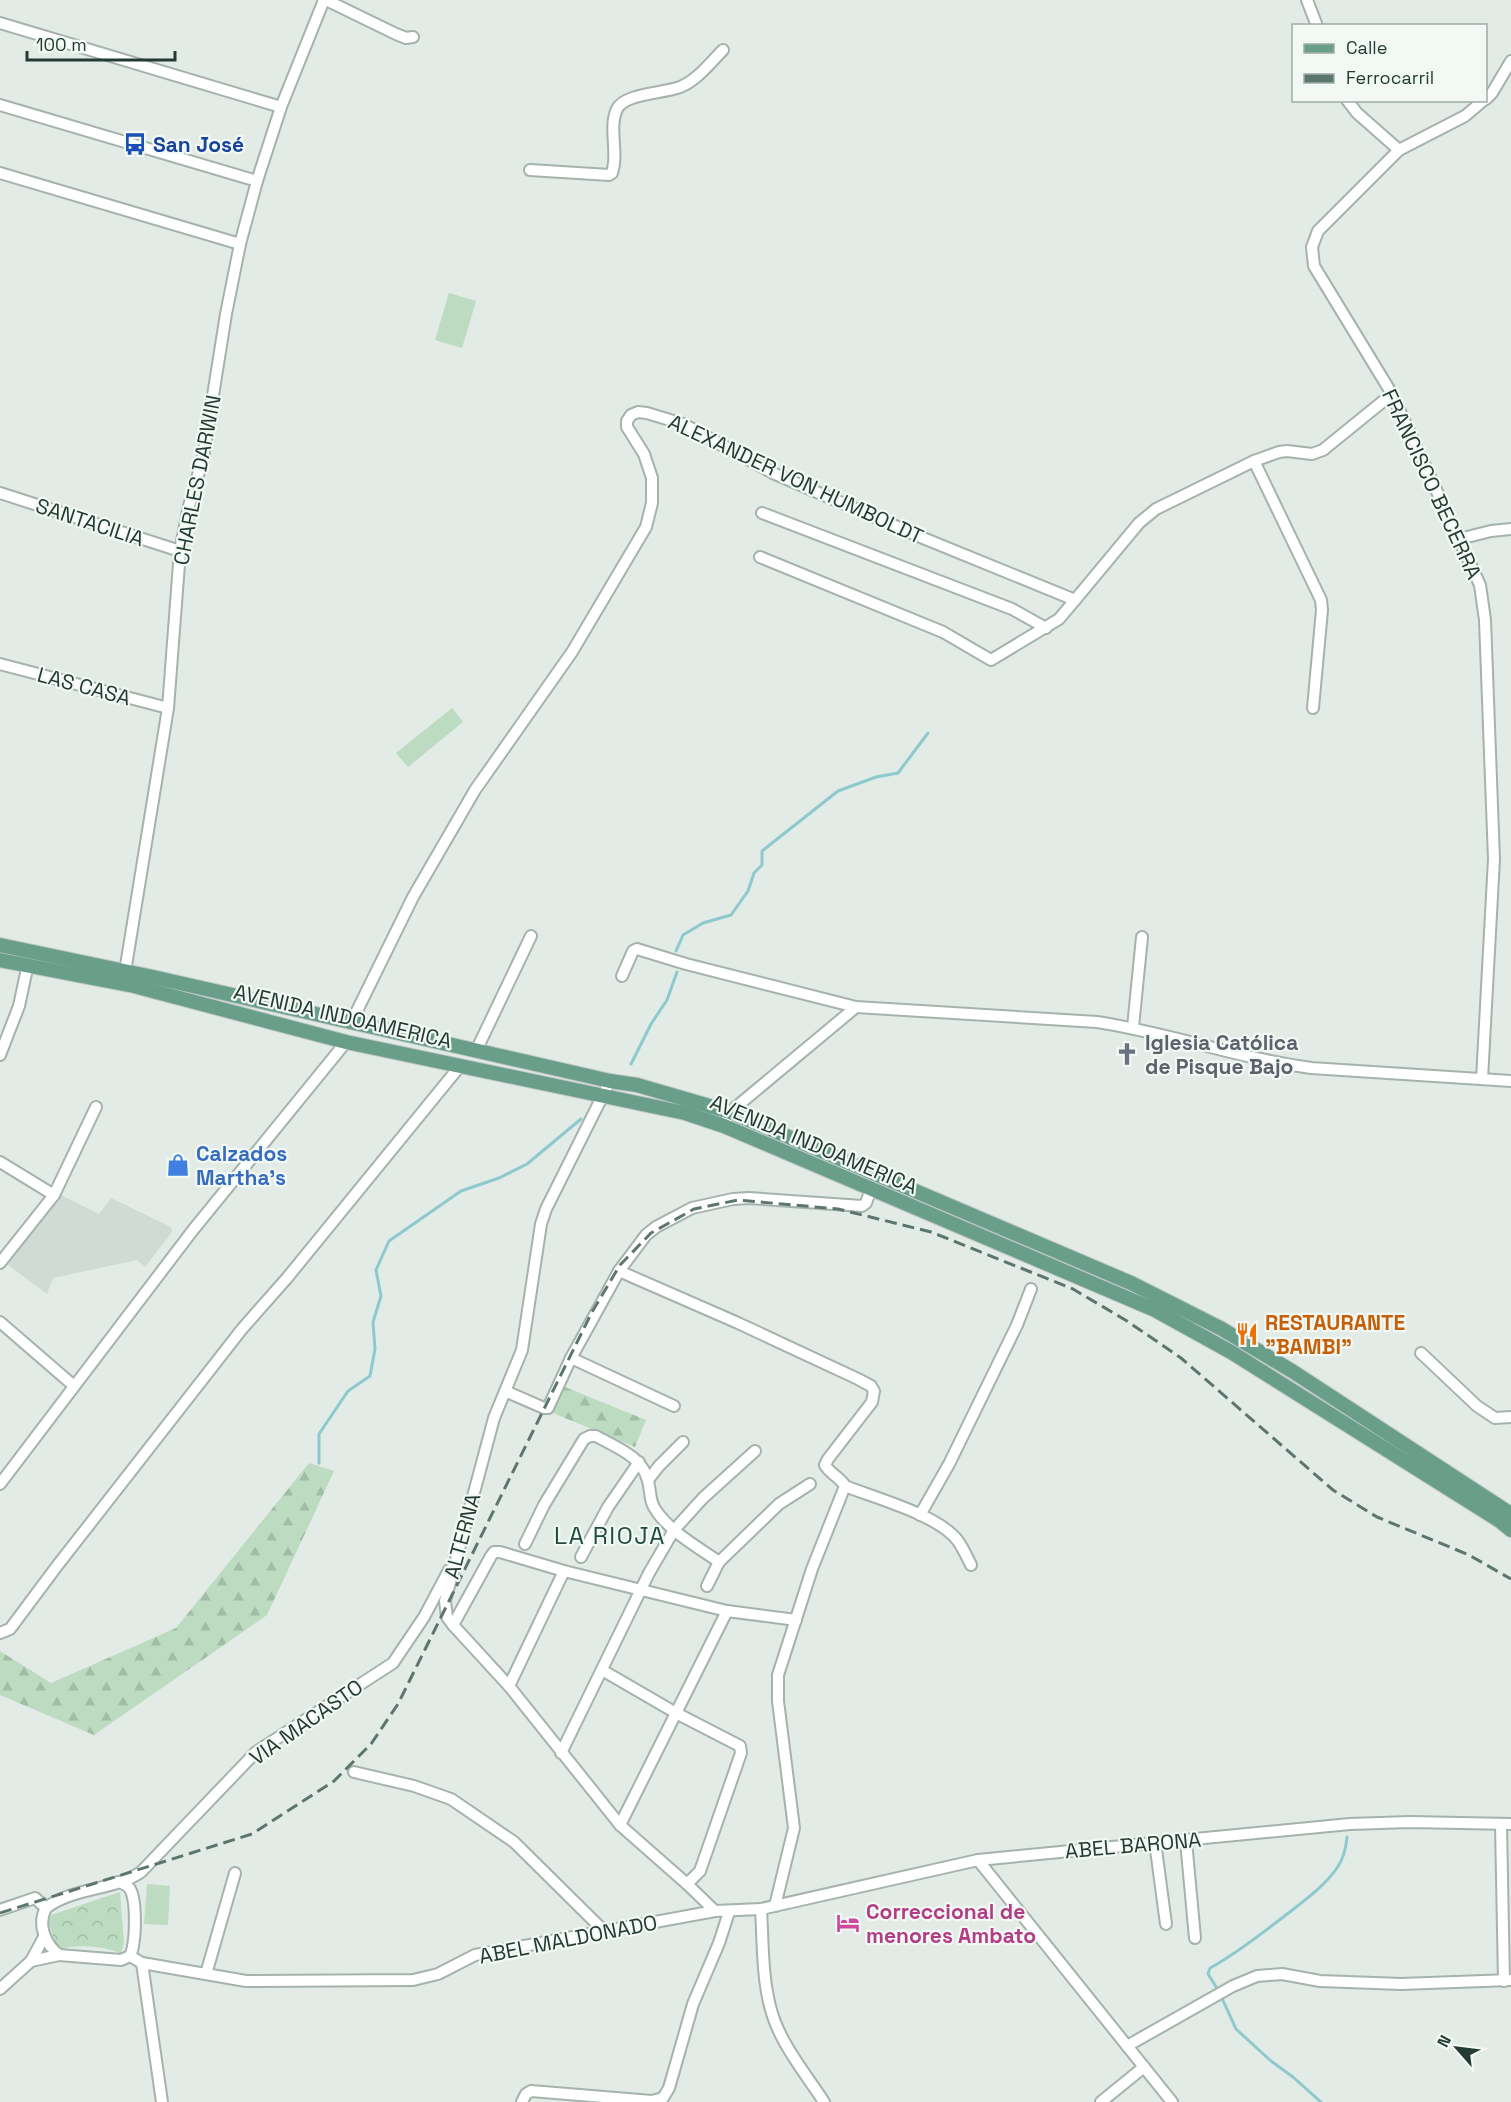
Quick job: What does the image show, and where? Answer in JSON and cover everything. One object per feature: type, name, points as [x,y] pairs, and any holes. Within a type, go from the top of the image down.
[{"type":"main road","name":"AVENIDA INDOAMERICA","points":[[0,945],[129,979],[346,1042],[685,1113],[724,1126],[1155,1310],[1231,1352],[1511,1530]]},
{"type":"main road","name":"AVENIDA INDOAMERICA","points":[[0,960],[129,979],[351,1023],[609,1081],[638,1084],[730,1112],[1131,1283],[1222,1329],[1292,1371],[1511,1514]]},
{"type":"main road","points":[[799,1157],[807,1143]]},
{"type":"street","points":[[325,0],[396,34],[406,38],[413,37]]},
{"type":"street","name":"CHARLES DARWIN","points":[[129,979],[168,708],[180,551],[184,526],[202,458],[240,244],[281,106],[325,0]]},
{"type":"street","points":[[1307,0],[1316,24]]},
{"type":"street","points":[[0,23],[281,106]]},
{"type":"street","points":[[530,170],[609,175],[612,173],[614,116],[618,105],[628,99],[679,88],[690,82],[723,50]]},
{"type":"street","name":"FRANCISCO BECERRA","points":[[1487,98],[1511,61]]},
{"type":"street","points":[[1349,102],[1357,113],[1398,150]]},
{"type":"street","name":"FRANCISCO BECERRA","points":[[1482,102],[1465,116],[1398,150],[1318,231],[1312,247],[1314,266],[1392,394],[1480,585],[1485,620],[1494,859],[1482,1079]]},
{"type":"street","points":[[0,105],[257,181]]},
{"type":"street","points":[[0,173],[240,244]]},
{"type":"street","points":[[760,557],[943,632],[991,660],[1059,619],[1146,515],[1254,461],[1287,451],[1312,454],[1323,450],[1392,394]]},
{"type":"street","name":"ALEXANDER VON HUMBOLDT","points":[[351,1023],[413,897],[475,790],[572,652],[646,527],[652,503],[652,478],[644,454],[627,427],[627,421],[631,415],[638,412],[647,413],[683,424],[775,474],[913,534],[1075,600]]},
{"type":"street","points":[[1254,461],[1321,600],[1313,708]]},
{"type":"street","name":"SANTACILIA","points":[[0,493],[180,551]]},
{"type":"street","points":[[762,513],[1012,609],[1047,628]]},
{"type":"street","points":[[1459,538],[1511,529]]},
{"type":"street","name":"LAS CASA","points":[[0,664],[168,708]]},
{"type":"street","points":[[476,1051],[531,936]]},
{"type":"street","points":[[1133,1027],[1142,937]]},
{"type":"street","points":[[622,976],[633,951],[637,949],[856,1007],[1097,1022],[1133,1027],[1283,1064],[1311,1068],[1511,1081]]},
{"type":"street","points":[[0,1055],[20,1006],[28,964]]},
{"type":"street","points":[[724,1126],[730,1112],[856,1007]]},
{"type":"street","points":[[0,1484],[194,1230],[346,1042]]},
{"type":"street","points":[[0,1633],[10,1629],[242,1329],[460,1066]]},
{"type":"street","name":"ALTERNA","points":[[609,1081],[546,1209],[541,1224],[524,1343],[494,1418],[445,1601],[447,1617],[509,1686],[620,1826],[715,1911]]},
{"type":"street","points":[[0,1263],[54,1195],[96,1107]]},
{"type":"street","points":[[0,1162],[54,1195]]},
{"type":"street","points":[[505,1391],[546,1409],[619,1271],[646,1235],[656,1227],[692,1208],[710,1202],[749,1198],[862,1206],[866,1203],[871,1190]]},
{"type":"street","points":[[619,1271],[738,1323],[871,1386],[874,1391],[872,1402],[825,1465],[841,1479],[845,1486],[920,1515],[944,1527],[957,1540],[971,1565]]},
{"type":"street","points":[[920,1515],[949,1464],[975,1406],[1017,1325],[1031,1289]]},
{"type":"street","points":[[0,1322],[74,1386]]},
{"type":"street","points":[[1421,1353],[1487,1414],[1495,1418],[1511,1417]]},
{"type":"street","points":[[572,1358],[674,1406]]},
{"type":"street","points":[[525,1544],[538,1515],[584,1439],[596,1436],[639,1462],[648,1480],[655,1510],[674,1530],[719,1562]]},
{"type":"street","points":[[648,1480],[683,1442]]},
{"type":"street","points":[[561,1753],[641,1590],[674,1530],[703,1498],[755,1451]]},
{"type":"street","points":[[581,1557],[608,1507],[639,1462]]},
{"type":"street","points":[[707,1586],[719,1562],[779,1504],[810,1484]]},
{"type":"street","points":[[776,1906],[794,1828],[777,1690],[778,1675],[812,1569],[845,1486]]},
{"type":"street","points":[[453,1624],[494,1552],[727,1611],[796,1620]]},
{"type":"street","name":"VIA MACASTO","points":[[118,1882],[141,1872],[256,1752],[393,1663],[424,1617],[458,1554]]},
{"type":"street","points":[[509,1686],[564,1571]]},
{"type":"street","points":[[620,1826],[727,1611]]},
{"type":"street","points":[[602,1670],[676,1713],[740,1746],[741,1753],[700,1871],[687,1884]]},
{"type":"street","points":[[354,1772],[414,1786],[451,1799],[514,1842],[604,1931]]},
{"type":"street","name":"ABEL BARONA","points":[[761,1909],[978,1860],[1358,1823],[1506,1824]]},
{"type":"street","points":[[1127,2046],[1233,1986],[1257,1976],[1282,1974],[1320,1980],[1401,1984],[1508,1980],[1506,1824]]},
{"type":"street","points":[[1186,1841],[1195,1938]]},
{"type":"street","points":[[1155,1842],[1166,1924]]},
{"type":"street","points":[[978,1860],[1172,2102]]},
{"type":"street","points":[[206,1974],[235,1873]]},
{"type":"street","points":[[31,1961],[59,1955],[121,1960],[130,1956],[134,1943],[133,1877]]},
{"type":"street","points":[[59,1955],[52,1950],[44,1937],[43,1918],[46,1908],[63,1898],[118,1882],[125,1884],[133,1898]]},
{"type":"street","points":[[0,1910],[35,1898],[46,1908]]},
{"type":"street","points":[[761,1909],[766,1989],[772,2012],[780,2032],[824,2102]]},
{"type":"street","name":"ABEL MALDONADO","points":[[130,1956],[142,1963],[246,1981],[425,1979],[475,1955],[715,1911],[761,1909]]},
{"type":"street","points":[[522,2102],[526,2094],[531,2091],[652,2102],[663,2098],[669,2088],[693,2004],[719,1943],[729,1912]]},
{"type":"street","points":[[0,1989],[31,1961],[44,1937]]},
{"type":"street","points":[[142,1963],[162,2102]]},
{"type":"street","points":[[1101,2102],[1144,2067]]},
{"type":"shaded area","points":[[59,1194],[99,1214],[111,1198],[171,1227],[172,1232],[145,1267],[137,1260],[53,1278],[47,1294],[8,1265]]},
{"type":"green space","points":[[449,293],[476,301],[462,348],[435,340]]},
{"type":"green space","points":[[452,708],[463,722],[408,767],[396,753]]},
{"type":"green space","points":[[560,1385],[646,1420],[635,1447],[548,1411]]},
{"type":"green space","points":[[309,1463],[334,1471],[267,1615],[94,1735],[0,1695],[0,1651],[51,1683],[176,1628]]},
{"type":"green space","points":[[147,1884],[170,1886],[168,1925],[144,1924]]},
{"type":"green space","points":[[120,1892],[124,1944],[121,1954],[90,1946],[58,1951],[48,1921],[51,1915]]},
{"type":"waterway","points":[[676,951],[683,935],[703,923],[731,915],[748,891],[754,873],[762,865],[762,851],[838,791],[876,777],[898,773],[928,733]]},
{"type":"waterway","points":[[631,1064],[651,1024],[667,1000],[677,972]]},
{"type":"waterway","points":[[319,1463],[319,1434],[348,1391],[370,1376],[375,1349],[373,1322],[381,1296],[376,1270],[389,1241],[461,1191],[499,1178],[527,1164],[581,1119]]},
{"type":"waterway","points":[[1218,1990],[1208,1974],[1210,1968],[1247,1944],[1318,1889],[1339,1864],[1347,1837]]},
{"type":"waterway","points":[[1221,1996],[1236,2029],[1321,2102]]},
{"type":"railway","points":[[0,1913],[252,1834],[334,1781],[371,1744],[398,1704],[592,1312],[620,1265],[651,1233],[694,1209],[738,1200],[838,1209],[931,1232],[1073,1289],[1127,1321],[1181,1358],[1333,1490],[1377,1517],[1469,1555],[1511,1579]]},
{"type":"place","name":"San José","points":[[135,144]]},
{"type":"place","name":"Iglesia Católica de Pisque Bajo","points":[[1127,1054]]},
{"type":"place","name":"Calzados Martha’s","points":[[178,1165]]},
{"type":"place","name":"RESTAURANTE \"BAMBI\"","points":[[1247,1334]]},
{"type":"place","name":"Correccional de menores Ambato","points":[[848,1923]]},
{"type":"district","name":"LA RIOJA","points":[[610,1535]]}]
